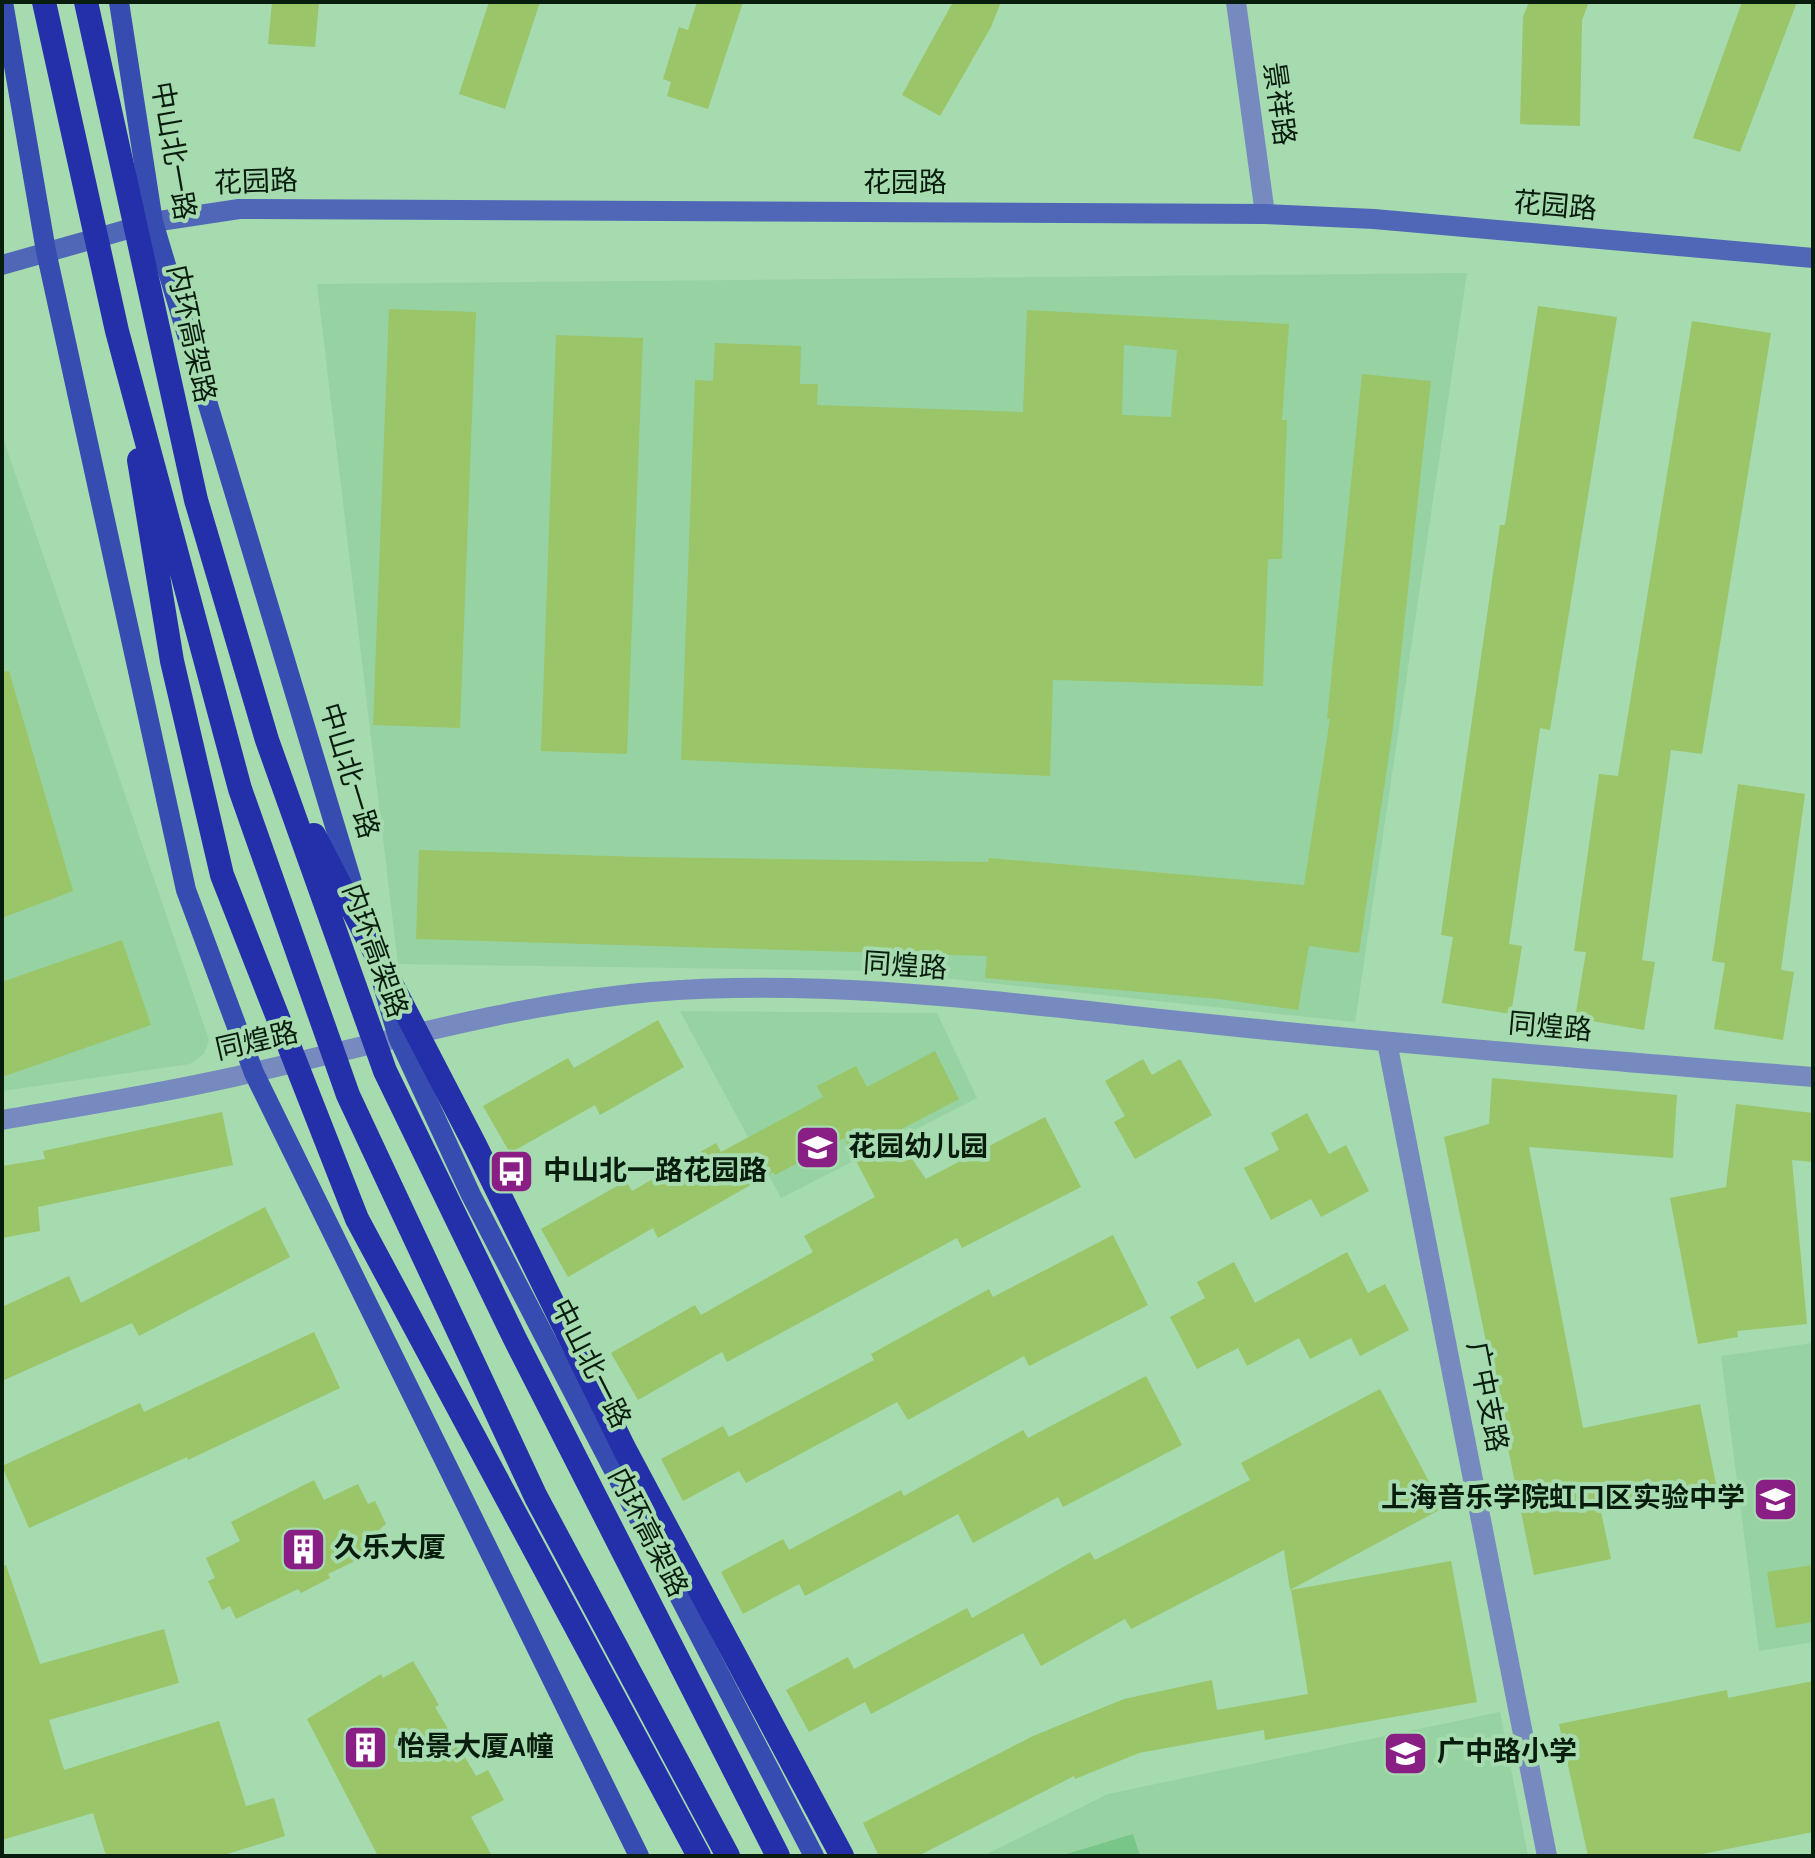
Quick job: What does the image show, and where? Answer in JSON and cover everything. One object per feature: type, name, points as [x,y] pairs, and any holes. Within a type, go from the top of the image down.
[{"type":"highway","points":[[44,2],[117,331],[240,789],[348,1095],[536,1497],[728,1856]]},
{"type":"highway","name":"内环高架路","points":[[86,2],[196,500],[267,740],[385,1071],[515,1339],[778,1856]]},
{"type":"highway","points":[[117,331],[172,661],[222,875],[357,1219],[699,1856]]},
{"type":"highway","points":[[267,740],[475,1145],[625,1450],[842,1856]]},
{"type":"main road","points":[[3,2],[46,251],[186,890],[254,1073],[639,1856]]},
{"type":"main road","name":"中山北一路","points":[[119,2],[153,222],[398,1037],[471,1195],[814,1856]]},
{"type":"main road","name":"花园路","points":[[2,265],[153,222],[239,209],[1265,214],[1374,219],[1813,258]]},
{"type":"street","name":"景祥路","points":[[1236,2],[1265,214]]},
{"type":"street","name":"同煌路","points":[[2,1120],[254,1073],[398,1037],[590,1000],[650,992],[792,987],[1048,1007],[1387,1042],[1813,1077]]},
{"type":"street","name":"广中支路","points":[[1387,1042],[1547,1856]]},
{"type":"shaded area","points":[[1467,273],[1355,1022],[877,971],[398,964],[317,284]]},
{"type":"shaded area","points":[[2,435],[209,1040],[204,1054],[190,1064],[2,1091]]},
{"type":"shaded area","name":"花园幼儿园","points":[[680,1011],[937,1013],[977,1098],[781,1198]]},
{"type":"shaded area","name":"上海音乐学院虹口区实验中学","points":[[1813,1343],[1813,1642],[1759,1651],[1721,1356]]},
{"type":"shaded area","name":"广中路小学","points":[[1500,1712],[1528,1856],[983,1856],[1108,1794]]},
{"type":"shaded area","points":[[1133,1834],[1140,1856],[1060,1856]]},
{"type":"building","points":[[272,2],[319,2],[315,47],[268,44]]},
{"type":"building","points":[[489,2],[540,2],[505,109],[459,94]]},
{"type":"building","points":[[697,2],[743,2],[708,109],[667,96],[671,82],[663,79],[679,27],[688,30]]},
{"type":"building","points":[[953,2],[1001,2],[991,27],[940,116],[902,95]]},
{"type":"building","points":[[1529,2],[1589,2],[1582,20],[1580,126],[1520,124],[1523,17]]},
{"type":"building","points":[[1742,2],[1797,2],[1740,152],[1693,138]]},
{"type":"building","points":[[1538,306],[1617,317],[1550,730],[1540,728],[1509,944],[1522,946],[1511,1014],[1442,1003],[1453,937],[1441,935],[1500,525],[1505,525]]},
{"type":"building","points":[[389,309],[476,312],[460,728],[373,725]]},
{"type":"building","points":[[1027,310],[1289,324],[1282,420],[1287,420],[1282,559],[1268,559],[1263,686],[1053,680],[1050,776],[681,760],[695,380],[713,381],[715,343],[801,346],[800,384],[818,384],[817,405],[1023,412]],"holes":[[[1124,345],[1177,350],[1171,417],[1122,415]]]},
{"type":"building","points":[[1692,321],[1771,333],[1702,754],[1671,750],[1642,960],[1655,962],[1644,1030],[1575,1018],[1586,952],[1574,951],[1599,774],[1618,776]]},
{"type":"building","points":[[556,335],[643,338],[627,754],[541,751]]},
{"type":"building","points":[[1362,374],[1431,381],[1392,735],[1359,953],[1309,946],[1298,1010],[1219,999],[985,978],[987,956],[416,939],[419,850],[988,862],[989,858],[1304,885],[1330,719],[1327,719]]},
{"type":"building","points":[[9,671],[73,891],[2,918],[2,672]]},
{"type":"building","points":[[1738,784],[1805,794],[1781,970],[1794,972],[1783,1040],[1714,1029],[1725,963],[1712,961]]},
{"type":"building","points":[[122,940],[151,1025],[2,1077],[2,982]]},
{"type":"building","points":[[658,1020],[684,1067],[600,1115],[595,1105],[510,1153],[483,1106],[568,1058],[574,1068]]},
{"type":"building","points":[[935,1051],[959,1099],[894,1133],[926,1179],[1045,1117],[1081,1187],[962,1248],[957,1238],[727,1362],[722,1352],[638,1400],[611,1353],[695,1305],[701,1315],[813,1252],[804,1236],[875,1197],[844,1138],[775,1175],[773,1172],[658,1238],[653,1228],[568,1277],[541,1229],[626,1181],[632,1191],[716,1143],[721,1152],[823,1097],[817,1086],[856,1066],[867,1087]]},
{"type":"building","points":[[1143,1059],[1152,1075],[1180,1059],[1212,1115],[1135,1159],[1114,1122],[1125,1116],[1105,1081]]},
{"type":"building","points":[[1492,1078],[1677,1095],[1673,1158],[1529,1147],[1583,1428],[1700,1404],[1716,1484],[1600,1507],[1611,1559],[1534,1575],[1444,1137],[1489,1124]]},
{"type":"building","points":[[1736,1104],[1813,1113],[1813,1162],[1792,1160],[1807,1324],[1737,1331],[1738,1337],[1698,1344],[1670,1198],[1726,1187]]},
{"type":"building","points":[[222,1112],[233,1165],[38,1207],[40,1231],[2,1238],[2,1166],[45,1159],[43,1151]]},
{"type":"building","points":[[1307,1113],[1329,1154],[1346,1145],[1369,1191],[1321,1217],[1311,1199],[1271,1220],[1244,1168],[1279,1150],[1271,1133]]},
{"type":"building","points":[[265,1207],[290,1257],[139,1336],[132,1323],[2,1381],[2,1307],[69,1276],[81,1303]]},
{"type":"building","points":[[1113,1235],[1148,1305],[1029,1366],[1024,1356],[908,1420],[897,1402],[746,1483],[739,1471],[683,1501],[661,1459],[723,1426],[729,1437],[874,1360],[871,1354],[989,1289],[993,1297]]},
{"type":"building","points":[[1347,1252],[1368,1293],[1385,1284],[1409,1330],[1360,1356],[1351,1338],[1310,1359],[1299,1338],[1247,1366],[1238,1348],[1197,1369],[1170,1317],[1205,1298],[1197,1282],[1234,1262],[1255,1303]]},
{"type":"building","points":[[314,1332],[340,1388],[188,1460],[187,1457],[29,1528],[2,1466],[140,1403],[144,1412]]},
{"type":"building","points":[[1146,1376],[1182,1445],[1063,1507],[1058,1497],[973,1543],[958,1514],[805,1596],[799,1584],[743,1614],[721,1572],[783,1539],[789,1550],[901,1490],[904,1496],[1023,1430],[1028,1438]]},
{"type":"building","points":[[1380,1389],[1443,1508],[1290,1590],[1284,1550],[1131,1629],[1125,1619],[1041,1666],[1023,1633],[871,1714],[865,1702],[809,1732],[786,1690],[848,1657],[854,1669],[967,1608],[972,1618],[1090,1552],[1095,1560],[1250,1480],[1241,1463]]},
{"type":"building","name":"久乐大厦","points":[[314,1480],[324,1500],[358,1484],[368,1504],[375,1501],[386,1524],[380,1529],[388,1545],[328,1574],[330,1578],[301,1593],[298,1589],[236,1619],[230,1606],[222,1610],[208,1581],[215,1578],[206,1558],[240,1541],[231,1522]]},
{"type":"building","points":[[1451,1561],[1477,1702],[1265,1740],[1264,1730],[1139,1753],[1075,1779],[1074,1776],[918,1856],[879,1856],[863,1823],[1033,1736],[1124,1699],[1212,1680],[1217,1710],[1308,1694],[1291,1590]]},
{"type":"building","points":[[6,1565],[40,1664],[164,1629],[179,1683],[49,1720],[64,1770],[219,1721],[246,1806],[274,1798],[285,1836],[221,1856],[106,1856],[93,1813],[2,1840],[2,1566]]},
{"type":"building","points":[[1813,1565],[1813,1622],[1776,1628],[1767,1572]]},
{"type":"building","points":[[413,1661],[439,1705],[435,1707],[476,1776],[488,1770],[504,1800],[471,1817],[492,1856],[378,1856],[307,1719],[381,1674],[383,1678]]},
{"type":"building","points":[[1813,1681],[1813,1832],[1692,1856],[1588,1856],[1559,1724],[1727,1690],[1728,1698]]},
{"type":"place","name":"花园幼儿园","points":[[817,1148]]},
{"type":"place","name":"中山北一路花园路","points":[[512,1172]]},
{"type":"place","name":"上海音乐学院虹口区实验中学","points":[[1776,1499]]},
{"type":"place","name":"久乐大厦","points":[[303,1549]]},
{"type":"place","name":"怡景大厦A幢","points":[[366,1748]]},
{"type":"place","name":"广中路小学","points":[[1406,1753]]}]
